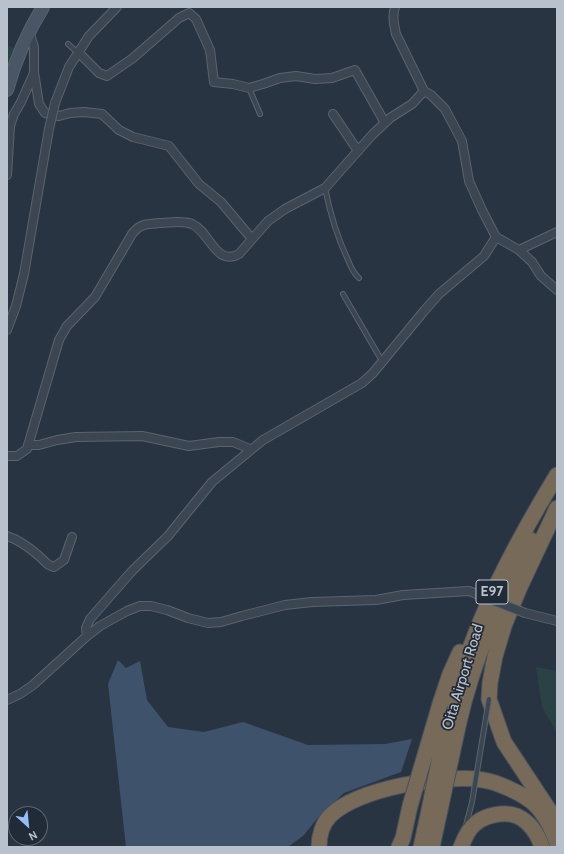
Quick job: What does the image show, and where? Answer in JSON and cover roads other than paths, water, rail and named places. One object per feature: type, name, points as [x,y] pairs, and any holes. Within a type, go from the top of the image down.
[{"type":"highway","name":"Oita Airport Road","points":[[421,847],[434,810],[468,653],[503,569],[536,509],[557,475]]},
{"type":"highway","name":"Oita Airport Road","points":[[453,720],[464,699],[501,601],[516,568],[557,496]]},
{"type":"highway","points":[[557,508],[519,589],[504,626],[494,663],[490,683],[489,699],[504,742],[557,822]]},
{"type":"highway","points":[[399,847],[403,838],[410,806],[450,674],[491,582],[536,509]]},
{"type":"highway","points":[[319,847],[319,838],[329,817],[338,809],[357,799],[381,790],[401,785],[453,779],[484,780],[502,786],[523,796],[533,803],[547,821],[557,843]]},
{"type":"highway","points":[[327,847],[326,843],[328,834],[332,826],[339,817],[354,806],[374,797],[395,791],[454,784],[485,787],[506,794],[521,802],[543,825],[552,847]]},
{"type":"highway","name":"Oita Airport Road","points":[[432,847],[434,810]]},
{"type":"highway","points":[[461,846],[475,823],[489,817],[502,814],[517,816],[528,824],[538,837],[542,847]]},
{"type":"main road","points":[[7,90],[9,74],[29,31],[43,7]]},
{"type":"street","points":[[7,330],[16,306],[24,274],[48,129],[55,103],[69,67],[89,36],[117,7]]},
{"type":"street","points":[[395,7],[393,12],[393,24],[396,34],[424,91],[431,95],[445,109],[462,141],[469,181],[496,237],[519,250],[532,262],[541,276],[557,290]]},
{"type":"street","points":[[79,53],[99,73],[107,76],[133,58],[180,18],[189,13],[196,20],[210,50],[213,64],[214,82],[233,84],[249,88],[280,78],[296,76],[315,79],[332,78],[355,70],[385,123]]},
{"type":"street","points":[[29,31],[34,47],[34,72],[39,104],[45,113],[59,116],[70,113],[84,112],[102,114],[119,130],[125,133],[169,146],[199,184],[220,202],[252,239]]},
{"type":"street","points":[[7,176],[10,126],[14,114],[34,72]]},
{"type":"street","points":[[7,456],[17,456],[27,450],[58,340],[68,326],[95,298],[137,227],[155,224],[189,223],[198,228],[217,251],[226,258],[233,258],[239,254],[268,221],[285,209],[325,188],[385,123],[412,104],[424,91]]},
{"type":"street","points":[[333,114],[358,151]]},
{"type":"street","points":[[519,250],[557,232]]},
{"type":"street","points":[[87,636],[86,628],[90,619],[132,571],[168,536],[212,482],[250,449],[263,440],[362,383],[374,373],[382,361],[429,305],[439,294],[484,256],[496,237]]},
{"type":"street","points":[[28,445],[39,445],[76,437],[142,436],[189,446],[218,442],[233,442],[250,449]]},
{"type":"street","points":[[7,536],[24,544],[40,557],[48,566],[54,567],[64,560],[72,537]]},
{"type":"street","points":[[7,700],[20,694],[32,685],[100,626],[127,611],[140,606],[162,608],[188,618],[208,623],[221,622],[285,605],[312,602],[376,600],[403,595],[469,592],[525,613],[557,621]]},
{"type":"lane","points":[[68,44],[79,53]]},
{"type":"lane","points":[[249,88],[260,114]]},
{"type":"lane","points":[[325,188],[330,213],[340,245],[355,275],[359,278]]},
{"type":"lane","points":[[343,294],[382,361]]},
{"type":"lane","points":[[461,846],[472,802],[489,699]]},
{"type":"water","points":[[118,660],[126,668],[140,661],[147,700],[168,727],[204,732],[243,722],[308,745],[385,744],[412,739],[401,772],[344,793],[320,815],[304,835],[288,847],[126,847],[108,684]]}]
